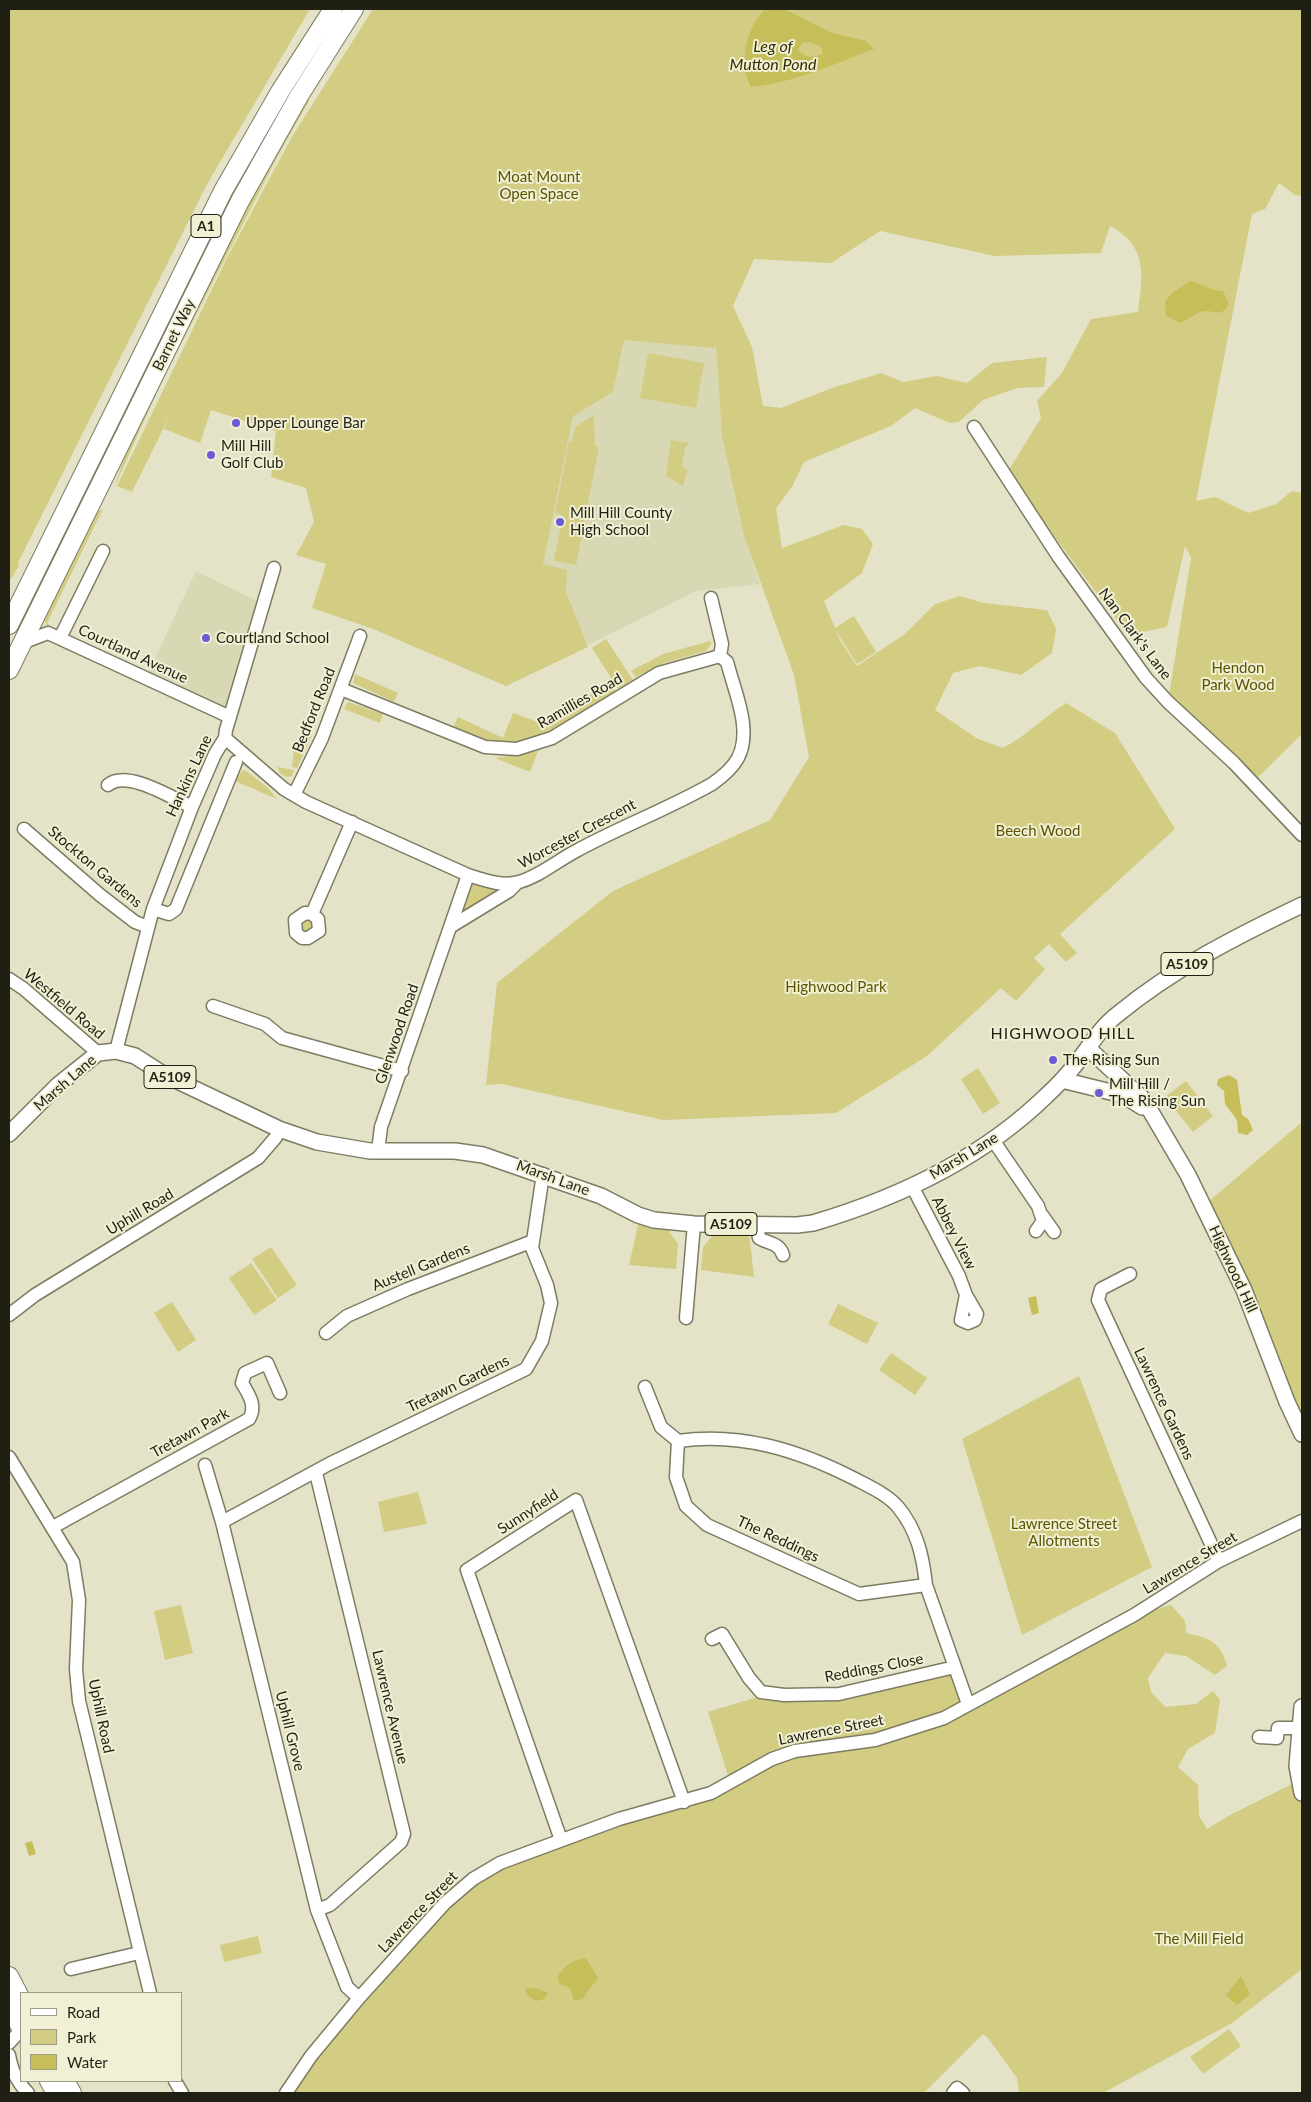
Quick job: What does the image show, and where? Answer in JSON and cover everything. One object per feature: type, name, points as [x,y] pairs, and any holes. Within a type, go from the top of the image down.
[{"type":"highway","name":"Barnet Way","points":[[9,625],[223,191],[281,90],[333,9]]},
{"type":"highway","name":"Barnet Way","points":[[9,670],[240,201],[299,96],[354,9]]},
{"type":"highway","points":[[9,1976],[20,1997]]},
{"type":"highway","points":[[9,2005],[20,2027]]},
{"type":"highway","points":[[50,2082],[56,2093]]},
{"type":"highway","points":[[66,2082],[72,2093]]},
{"type":"main road","name":"A5109","points":[[1088,1048],[1116,1015],[1155,984],[1205,953],[1302,904]]},
{"type":"main road","name":"Marsh Lane","points":[[9,1134],[58,1085],[98,1054],[116,1051],[135,1056],[163,1074],[279,1129],[317,1142],[378,1151],[455,1151],[484,1155],[543,1174],[601,1196],[638,1215],[654,1220],[694,1224],[757,1225],[813,1223],[837,1216],[912,1186],[940,1173],[993,1140],[1031,1110],[1062,1080],[1088,1048]]},
{"type":"main road","name":"Highwood Hill","points":[[1088,1048],[1144,1100],[1149,1112],[1160,1126],[1188,1175],[1228,1256],[1302,1434]]},
{"type":"main road","points":[[1074,1067],[1087,1084]]},
{"type":"main road","name":"Highwood Hill","points":[[1062,1080],[1087,1084],[1123,1095],[1149,1112]]},
{"type":"main road","points":[[1302,1707],[1297,1766],[1302,1793]]},
{"type":"street","name":"Nan Clark's Lane","points":[[974,428],[1058,556],[1146,678],[1168,702],[1234,763],[1302,835]]},
{"type":"street","points":[[22,643],[54,636],[103,551]]},
{"type":"street","name":"Hankins Lane","points":[[116,1051],[153,909],[215,754],[226,738],[226,730],[274,568]]},
{"type":"street","points":[[711,598],[722,644],[720,656]]},
{"type":"street","name":"Courtland Avenue","points":[[54,636],[230,717]]},
{"type":"street","name":"Bedford Road","points":[[294,795],[322,738],[360,636]]},
{"type":"street","name":"Worcester Crescent","points":[[226,738],[294,795],[468,875],[487,881],[517,883],[530,878],[576,851],[712,784],[726,774],[740,755],[743,741],[743,726],[727,662],[720,656]]},
{"type":"street","name":"Ramillies Road","points":[[341,689],[485,747],[516,749],[552,738],[659,673],[720,656]]},
{"type":"street","points":[[153,909],[168,914],[176,909],[236,762]]},
{"type":"street","points":[[108,785],[119,780],[134,781],[192,808]]},
{"type":"street","points":[[312,914],[352,822]]},
{"type":"street","name":"Stockton Gardens","points":[[24,829],[100,895],[135,922],[148,927]]},
{"type":"street","name":"Glenwood Road","points":[[378,1151],[381,1127],[402,1071],[468,875]]},
{"type":"street","points":[[450,927],[509,891],[517,883]]},
{"type":"street","name":"Westfield Road","points":[[9,979],[24,989],[98,1054]]},
{"type":"street","points":[[213,1006],[266,1024],[282,1038],[402,1071]]},
{"type":"street","name":"Uphill Road","points":[[9,1315],[35,1295],[258,1158],[276,1137],[279,1129]]},
{"type":"street","points":[[993,1140],[1022,1181],[1054,1232]]},
{"type":"street","name":"Tretawn Gardens","points":[[222,1522],[316,1473],[329,1464],[526,1369],[542,1340],[551,1304],[547,1285],[532,1248],[543,1174]]},
{"type":"street","name":"Abbey View","points":[[912,1186],[960,1276],[966,1295]]},
{"type":"street","points":[[1036,1231],[1041,1226],[1042,1215]]},
{"type":"street","points":[[686,1318],[694,1224]]},
{"type":"street","points":[[757,1225],[759,1238],[776,1245],[781,1249],[783,1255]]},
{"type":"street","name":"Austell Gardens","points":[[326,1333],[347,1316],[408,1289],[533,1241]]},
{"type":"street","name":"Lawrence Gardens","points":[[1130,1274],[1101,1289],[1098,1300],[1219,1561]]},
{"type":"street","name":"Tretawn Park","points":[[53,1527],[249,1419],[253,1412],[253,1404],[242,1383],[246,1373],[267,1363],[280,1393]]},
{"type":"street","points":[[645,1388],[661,1427],[678,1442],[706,1437],[781,1447],[825,1464],[874,1489],[897,1506],[913,1530],[922,1556],[926,1585],[968,1704]]},
{"type":"street","name":"The Reddings","points":[[678,1442],[676,1477],[686,1506],[707,1525],[859,1594],[926,1585]]},
{"type":"street","name":"Uphill Road","points":[[9,1457],[71,1557],[77,1577],[79,1600],[76,1669],[79,1701],[150,1992]]},
{"type":"street","name":"Uphill Grove","points":[[205,1465],[222,1522],[317,1910],[347,1987],[359,1998]]},
{"type":"street","name":"Lawrence Avenue","points":[[316,1473],[404,1834],[401,1842],[330,1905],[317,1910]]},
{"type":"street","name":"Sunnyfield","points":[[561,1840],[467,1570],[576,1500],[684,1802]]},
{"type":"street","name":"Lawrence Street","points":[[286,2093],[311,2056],[359,1998],[445,1903],[473,1879],[500,1863],[619,1819],[711,1793],[772,1759],[795,1751],[875,1740],[944,1718],[1134,1615],[1219,1561],[1302,1521]]},
{"type":"street","name":"Reddings Close","points":[[712,1639],[722,1634],[749,1678],[761,1692],[784,1695],[839,1694],[954,1667]]},
{"type":"street","points":[[1259,1737],[1277,1738],[1278,1728],[1299,1728]]},
{"type":"street","points":[[71,1969],[139,1953]]},
{"type":"street","points":[[9,2043],[20,2030]]},
{"type":"street","points":[[9,2055],[11,2070],[28,2093]]},
{"type":"street","points":[[175,2082],[182,2093]]},
{"type":"street","points":[[952,2093],[957,2088],[963,2093]]},
{"type":"shaded area","name":"Mill Hill County High School","points":[[624,340],[716,346],[722,437],[744,536],[760,584],[696,591],[506,686],[379,632],[383,509],[613,392]]},
{"type":"shaded area","name":"Courtland School","points":[[196,571],[259,602],[226,709],[148,673]]},
{"type":"green space","points":[[9,9],[310,9],[206,186],[18,563],[19,566],[9,582]]},
{"type":"green space","points":[[373,9],[1302,9],[1302,196],[1295,195],[1279,183],[1265,209],[1252,214],[1196,501],[1215,497],[1248,513],[1276,504],[1292,491],[1302,493],[1302,734],[1251,784],[1168,702],[1191,558],[1185,546],[1167,627],[1128,635],[1007,473],[1041,418],[1037,401],[1062,373],[1091,319],[1138,312],[1141,286],[1140,263],[1137,252],[1122,234],[1110,226],[1101,253],[995,256],[880,231],[831,263],[754,259],[733,306],[752,347],[763,406],[781,408],[832,388],[881,373],[903,382],[937,376],[967,383],[992,363],[1047,357],[1044,387],[1017,388],[983,400],[959,422],[950,423],[915,408],[891,426],[804,462],[792,487],[776,508],[782,548],[844,525],[862,529],[873,544],[862,573],[824,601],[835,628],[854,616],[876,652],[857,664],[836,631],[857,666],[905,634],[935,604],[960,596],[984,603],[1047,610],[1056,629],[1052,653],[1021,675],[980,666],[953,673],[935,710],[978,739],[1003,748],[1066,703],[1115,733],[1175,829],[1060,934],[1077,953],[1066,962],[1049,944],[1034,958],[1045,969],[1016,1001],[1001,988],[927,1056],[836,1113],[663,1120],[502,1084],[486,1085],[497,983],[613,891],[770,820],[809,757],[794,675],[744,536],[722,437],[716,346],[714,348],[624,340],[613,392],[573,416],[543,564],[567,570],[566,592],[588,647],[506,686],[376,630],[312,608],[326,564],[296,555],[314,522],[306,488],[271,477],[276,431],[211,410],[200,443],[164,429],[170,415],[132,492],[117,486],[227,258],[293,135]]},
{"type":"green space","points":[[308,95],[309,101],[279,154],[162,381],[114,488],[142,417],[236,224]]},
{"type":"green space","points":[[648,353],[704,363],[696,408],[640,398]]},
{"type":"green space","name":"Mill Hill County High School","points":[[594,415],[595,446],[599,447],[576,565],[554,561],[563,515],[555,513],[569,441],[572,442],[575,427]]},
{"type":"green space","points":[[671,440],[690,443],[685,448],[682,466],[688,470],[683,486],[666,476]]},
{"type":"green space","points":[[103,509],[47,623],[49,625],[48,628],[43,618],[95,513]]},
{"type":"green space","points":[[606,639],[633,680],[618,689],[592,648]]},
{"type":"green space","points":[[710,641],[712,643],[706,651],[664,663],[636,677],[631,671],[663,654]]},
{"type":"green space","points":[[355,674],[398,693],[394,702],[353,683]]},
{"type":"green space","points":[[608,683],[616,691],[531,742],[501,742],[499,746],[453,728],[458,717],[503,738],[513,713],[543,724],[546,716],[556,717]]},
{"type":"green space","points":[[348,702],[383,714],[380,723],[344,709]]},
{"type":"green space","points":[[302,731],[312,735],[297,768],[292,767],[294,750]]},
{"type":"green space","points":[[538,751],[530,772],[495,758]]},
{"type":"green space","points":[[277,767],[294,770],[292,776],[286,777],[280,773]]},
{"type":"green space","points":[[245,770],[267,787],[277,799],[235,781],[242,771]]},
{"type":"green space","points":[[473,884],[501,889],[460,913],[469,887]]},
{"type":"green space","points":[[301,919],[312,919],[314,928],[307,933],[301,931]]},
{"type":"green space","points":[[978,1068],[1000,1103],[983,1114],[961,1079]]},
{"type":"green space","points":[[1186,1081],[1213,1116],[1193,1132],[1165,1097]]},
{"type":"green space","points":[[1302,1122],[1302,1419],[1235,1254],[1208,1202]]},
{"type":"green space","points":[[639,1221],[666,1227],[678,1244],[676,1269],[629,1265]]},
{"type":"green space","points":[[717,1230],[749,1232],[754,1277],[701,1270],[703,1247]]},
{"type":"green space","points":[[271,1247],[297,1285],[278,1298],[252,1259]]},
{"type":"green space","points":[[251,1263],[277,1300],[254,1315],[229,1278]]},
{"type":"green space","points":[[172,1302],[196,1340],[178,1352],[154,1313]]},
{"type":"green space","points":[[838,1304],[878,1323],[867,1344],[828,1324]]},
{"type":"green space","points":[[891,1353],[927,1378],[915,1395],[879,1370]]},
{"type":"green space","name":"Lawrence Street Allotments","points":[[1079,1376],[1152,1567],[1022,1635],[962,1439]]},
{"type":"green space","points":[[418,1492],[427,1524],[384,1532],[378,1502]]},
{"type":"green space","points":[[181,1605],[193,1653],[165,1660],[154,1611]]},
{"type":"green space","name":"The Mill Field","points":[[1171,1605],[1185,1621],[1186,1633],[1213,1642],[1221,1651],[1227,1666],[1215,1675],[1186,1656],[1165,1653],[1148,1678],[1151,1692],[1165,1707],[1196,1704],[1213,1691],[1220,1700],[1215,1733],[1188,1749],[1178,1767],[1198,1785],[1199,1816],[1207,1829],[1230,1815],[1300,1780],[1302,1786],[1302,1969],[1232,2023],[1103,2093],[1019,2093],[1017,2078],[988,2038],[983,2034],[924,2093],[286,2093],[311,2056],[473,1879],[730,1782],[708,1712],[754,1698],[840,1694],[951,1672],[963,1706],[1134,1615]]},
{"type":"green space","points":[[258,1936],[262,1953],[224,1962],[220,1945]]},
{"type":"green space","points":[[1229,2029],[1241,2046],[1203,2074],[1190,2057]]},
{"type":"water","name":"Leg of Mutton Pond","points":[[765,9],[784,9],[832,33],[866,41],[874,49],[798,77],[751,87],[745,67],[746,46],[758,17]],"holes":[[[809,42],[821,47],[823,54],[816,56],[807,56],[798,50],[802,43]]]},
{"type":"water","points":[[1190,281],[1214,290],[1223,291],[1229,304],[1226,309],[1222,312],[1203,311],[1180,323],[1166,316],[1165,302],[1171,294]]},
{"type":"water","points":[[1229,1075],[1237,1080],[1242,1115],[1248,1119],[1253,1130],[1247,1135],[1238,1133],[1237,1120],[1225,1104],[1224,1091],[1217,1085],[1218,1079]]},
{"type":"water","points":[[1036,1296],[1039,1313],[1032,1315],[1028,1298]]},
{"type":"water","points":[[32,1841],[36,1854],[29,1856],[25,1843]]},
{"type":"water","points":[[586,1958],[598,1978],[583,1999],[574,2001],[570,1988],[560,1984],[557,1978],[569,1964]]},
{"type":"water","points":[[1241,1976],[1250,1994],[1237,2005],[1226,1995]]},
{"type":"water","points":[[535,1988],[548,1993],[544,1999],[536,2001],[527,1995],[525,1989]]},
{"type":"place","name":"Upper Lounge Bar","points":[[236,423]]},
{"type":"place","name":"Mill Hill Golf Club","points":[[211,455]]},
{"type":"place","name":"Mill Hill County High School","points":[[560,522]]},
{"type":"place","name":"Courtland School","points":[[206,638]]},
{"type":"place","name":"The Rising Sun","points":[[1053,1060]]},
{"type":"place","name":"Mill Hill / The Rising Sun","points":[[1099,1093]]},
{"type":"district","name":"HIGHWOOD HILL","points":[[1063,1034]]},
{"type":"park label","name":"Moat Mount Open Space","points":[[539,186]]},
{"type":"park label","name":"Hendon Park Wood","points":[[1238,676]]},
{"type":"park label","name":"Beech Wood","points":[[1038,831]]},
{"type":"park label","name":"Highwood Park","points":[[836,987]]}]
